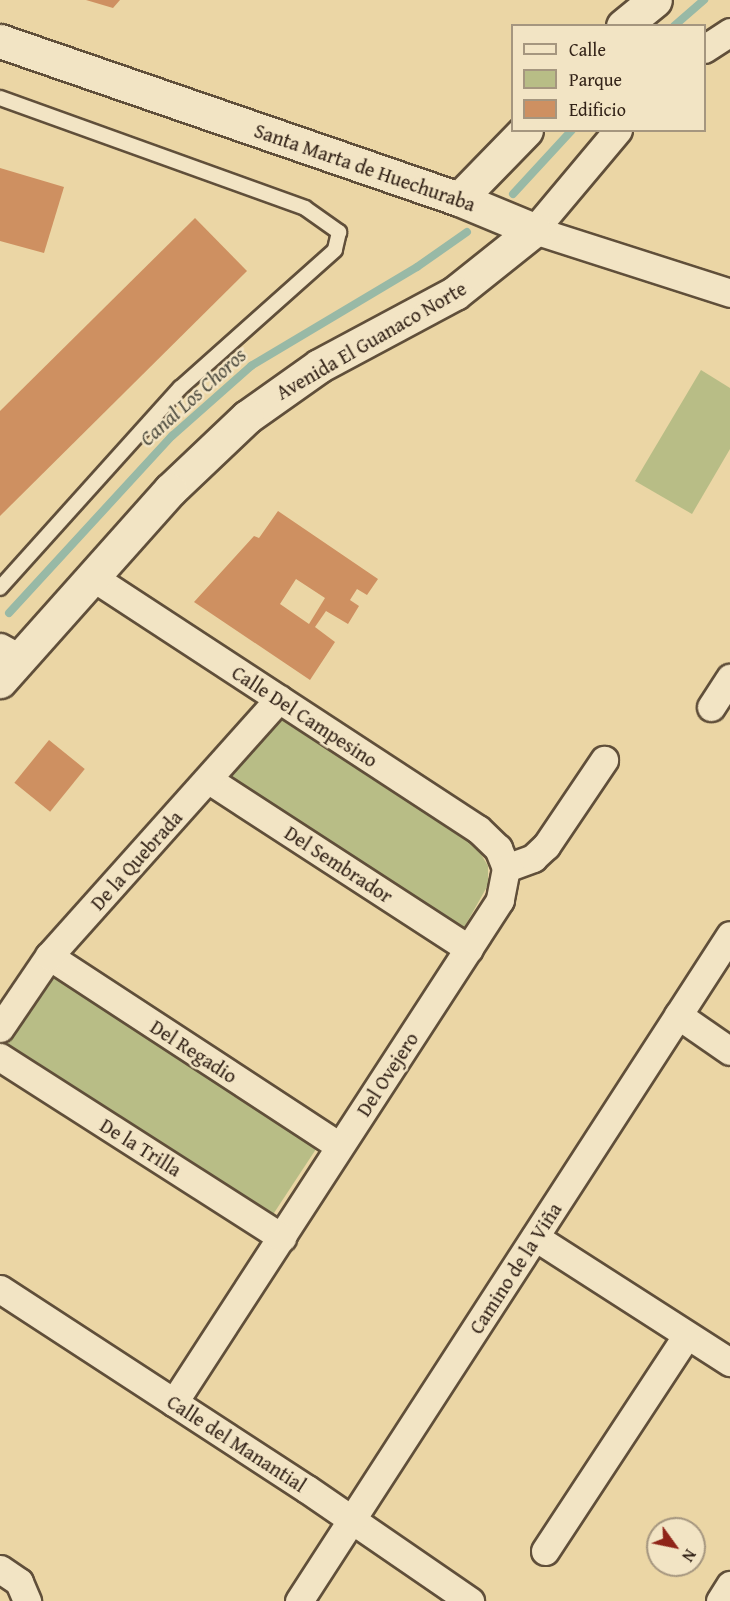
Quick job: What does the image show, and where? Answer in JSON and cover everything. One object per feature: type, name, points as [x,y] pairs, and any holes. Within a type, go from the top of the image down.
[{"type":"street","points":[[625,24],[655,0]]},
{"type":"street","points":[[706,48],[730,32]]},
{"type":"street","name":"Santa Marta de Huechuraba","points":[[2,42],[459,199],[534,230],[730,293]]},
{"type":"street","points":[[459,199],[524,132]]},
{"type":"street","name":"Avenida El Guanaco Norte","points":[[7,662],[203,456],[247,417],[319,366],[455,292],[534,230],[616,132]]},
{"type":"street","name":"Calle Del Campesino","points":[[90,576],[478,829],[498,848],[506,868]]},
{"type":"street","points":[[711,707],[730,678]]},
{"type":"street","name":"De la Quebrada","points":[[0,1028],[49,956],[209,780],[279,699]]},
{"type":"street","points":[[506,868],[533,858],[546,846],[604,760]]},
{"type":"street","name":"Del Sembrador","points":[[209,780],[469,949]]},
{"type":"street","name":"Del Ovejero","points":[[174,1402],[500,900],[506,868]]},
{"type":"street","name":"Camino de la Viña","points":[[299,1601],[730,935]]},
{"type":"street","name":"Del Regadio","points":[[49,956],[339,1146]]},
{"type":"street","points":[[678,1015],[730,1051]]},
{"type":"street","name":"De la Trilla","points":[[0,1057],[282,1236]]},
{"type":"street","points":[[535,1237],[730,1362]]},
{"type":"street","name":"Calle del Manantial","points":[[0,1289],[352,1520],[470,1601]]},
{"type":"street","points":[[545,1551],[687,1335]]},
{"type":"street","points":[[0,1569],[19,1582],[27,1600]]},
{"type":"street","points":[[720,1601],[730,1585]]},
{"type":"lane","points":[[0,98],[305,208],[339,232],[335,250],[180,388],[0,588]]},
{"type":"green space","points":[[701,370],[730,388],[730,449],[692,514],[635,481]]},
{"type":"green space","points":[[282,714],[472,839],[488,866],[488,885],[461,933],[227,777]]},
{"type":"green space","points":[[51,972],[320,1143],[272,1216],[11,1047],[0,1036]]},
{"type":"building","points":[[86,0],[120,0],[113,8]]},
{"type":"building","points":[[0,168],[64,187],[44,253],[0,241]]},
{"type":"building","points":[[195,218],[247,271],[0,516],[0,411]]},
{"type":"building","points":[[278,511],[378,579],[367,595],[357,589],[350,600],[359,606],[348,624],[326,611],[315,627],[335,642],[310,680],[194,602],[254,536],[259,538]],"holes":[[[296,579],[325,598],[309,624],[280,604]]]},
{"type":"building","points":[[49,740],[85,769],[50,812],[14,783]]},
{"type":"waterway","name":"Canal Los Choros","points":[[676,24],[704,0]]},
{"type":"waterway","name":"Canal Los Choros","points":[[513,194],[570,132]]},
{"type":"waterway","name":"Canal Los Choros","points":[[9,613],[172,436],[251,366],[417,267],[467,232]]}]
